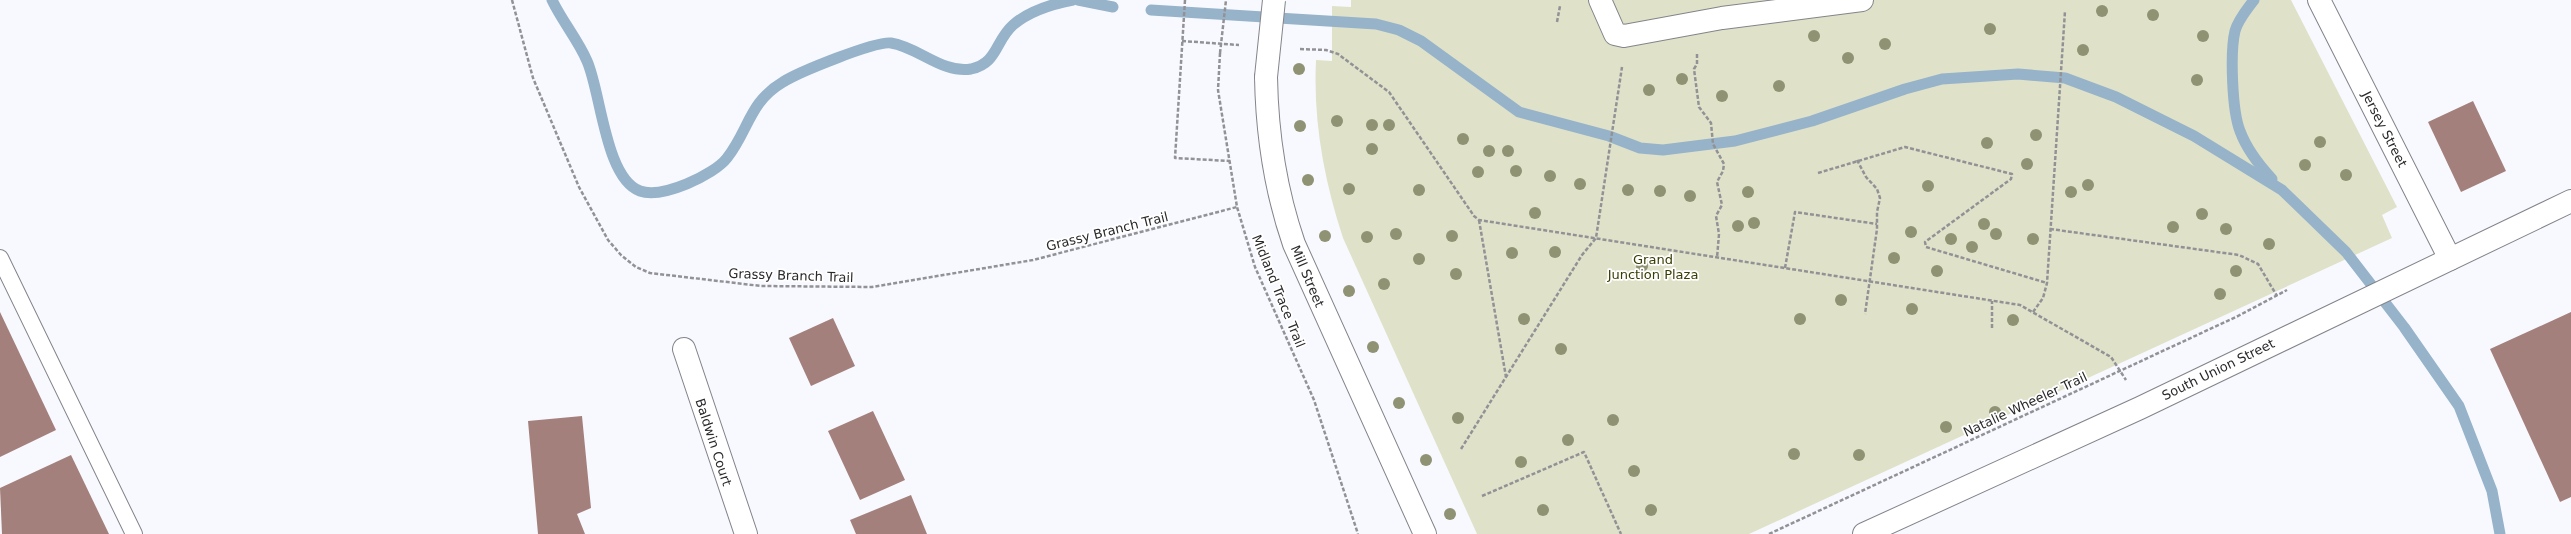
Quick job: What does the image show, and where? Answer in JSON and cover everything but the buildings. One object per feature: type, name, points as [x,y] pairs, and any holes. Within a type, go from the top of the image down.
[{"type":"street","name":"Mill Street","points":[[1274,0],[1266,76],[1272,155],[1281,203],[1294,244],[1426,534]]},
{"type":"street","points":[[1600,0],[1615,34],[1624,36],[1688,24],[1862,0]]},
{"type":"street","name":"Jersey Street","points":[[2319,0],[2450,259]]},
{"type":"street","name":"South Union Street","points":[[1864,534],[2140,408],[2414,275],[2571,201]]},
{"type":"street","name":"Baldwin Court","points":[[684,349],[746,534]]},
{"type":"lane","points":[[0,258],[134,534]]},
{"type":"path","name":"Grassy Branch Trail","points":[[512,0],[533,78],[579,187],[608,240],[621,256],[636,267],[650,274],[760,286],[872,287],[1033,260],[1237,207]]},
{"type":"path","points":[[1185,0],[1175,158],[1230,161]]},
{"type":"path","name":"Midland Trace Trail","points":[[1226,0],[1220,53],[1218,90],[1237,207],[1256,267],[1314,400],[1358,534]]},
{"type":"path","points":[[1557,22],[1560,6]]},
{"type":"path","points":[[2033,312],[2043,298],[2047,283],[2050,218],[2066,12]]},
{"type":"path","points":[[1688,24],[1698,58],[1694,69],[1699,107],[1712,123],[1713,144],[1724,164],[1723,171],[1718,182],[1722,205],[1716,216],[1719,234],[1717,258]]},
{"type":"path","points":[[1182,42],[1243,45]]},
{"type":"path","points":[[1296,48],[1326,50],[1338,54],[1389,92],[1474,216],[1479,220],[2020,305],[2111,357],[2122,370],[2140,408]]},
{"type":"path","points":[[1461,449],[1582,255],[1596,238],[1623,60]]},
{"type":"path","points":[[1818,173],[1857,160],[1905,147],[2012,174],[2011,179],[1925,242],[1926,247],[2047,283]]},
{"type":"path","points":[[1857,160],[1880,198],[1865,314]]},
{"type":"path","points":[[1786,268],[1795,212],[1877,224]]},
{"type":"path","points":[[1479,220],[1506,377]]},
{"type":"path","points":[[2050,229],[2239,255],[2258,264],[2276,296]]},
{"type":"path","name":"Natalie Wheeler Trail","points":[[1769,534],[2122,370],[2287,290]]},
{"type":"path","points":[[1992,301],[1992,328]]},
{"type":"path","points":[[1482,496],[1584,452],[1621,534]]},
{"type":"green space","name":"Grand Junction Plaza","points":[[1351,0],[2291,0],[2397,207],[2382,215],[2392,238],[1749,534],[1477,534],[1343,238],[1330,194],[1318,128],[1316,105],[1316,60],[1332,61],[1332,6],[1351,7]]},
{"type":"waterway","points":[[552,0],[587,61],[592,75],[606,133],[619,170],[628,183],[640,191],[650,193],[674,189],[687,184],[700,178],[720,165],[734,148],[750,117],[763,98],[783,82],[804,71],[854,52],[891,43],[911,49],[950,68],[971,69],[980,66],[991,57],[1007,31],[1019,20],[1041,9],[1073,0]]},
{"type":"waterway","points":[[1078,0],[1113,7]]},
{"type":"waterway","points":[[2254,0],[2240,19],[2236,27],[2233,41],[2232,67],[2235,110],[2237,122],[2246,145],[2262,168],[2272,179]]},
{"type":"waterway","points":[[1151,10],[1376,24],[1399,30],[1421,41],[1519,112],[1609,136],[1640,148],[1663,150],[1735,141],[1812,121],[1905,89],[1942,79],[2018,74],[2065,78],[2116,97],[2194,136],[2282,190],[2346,252],[2404,327],[2459,406],[2492,491],[2500,534]]}]
